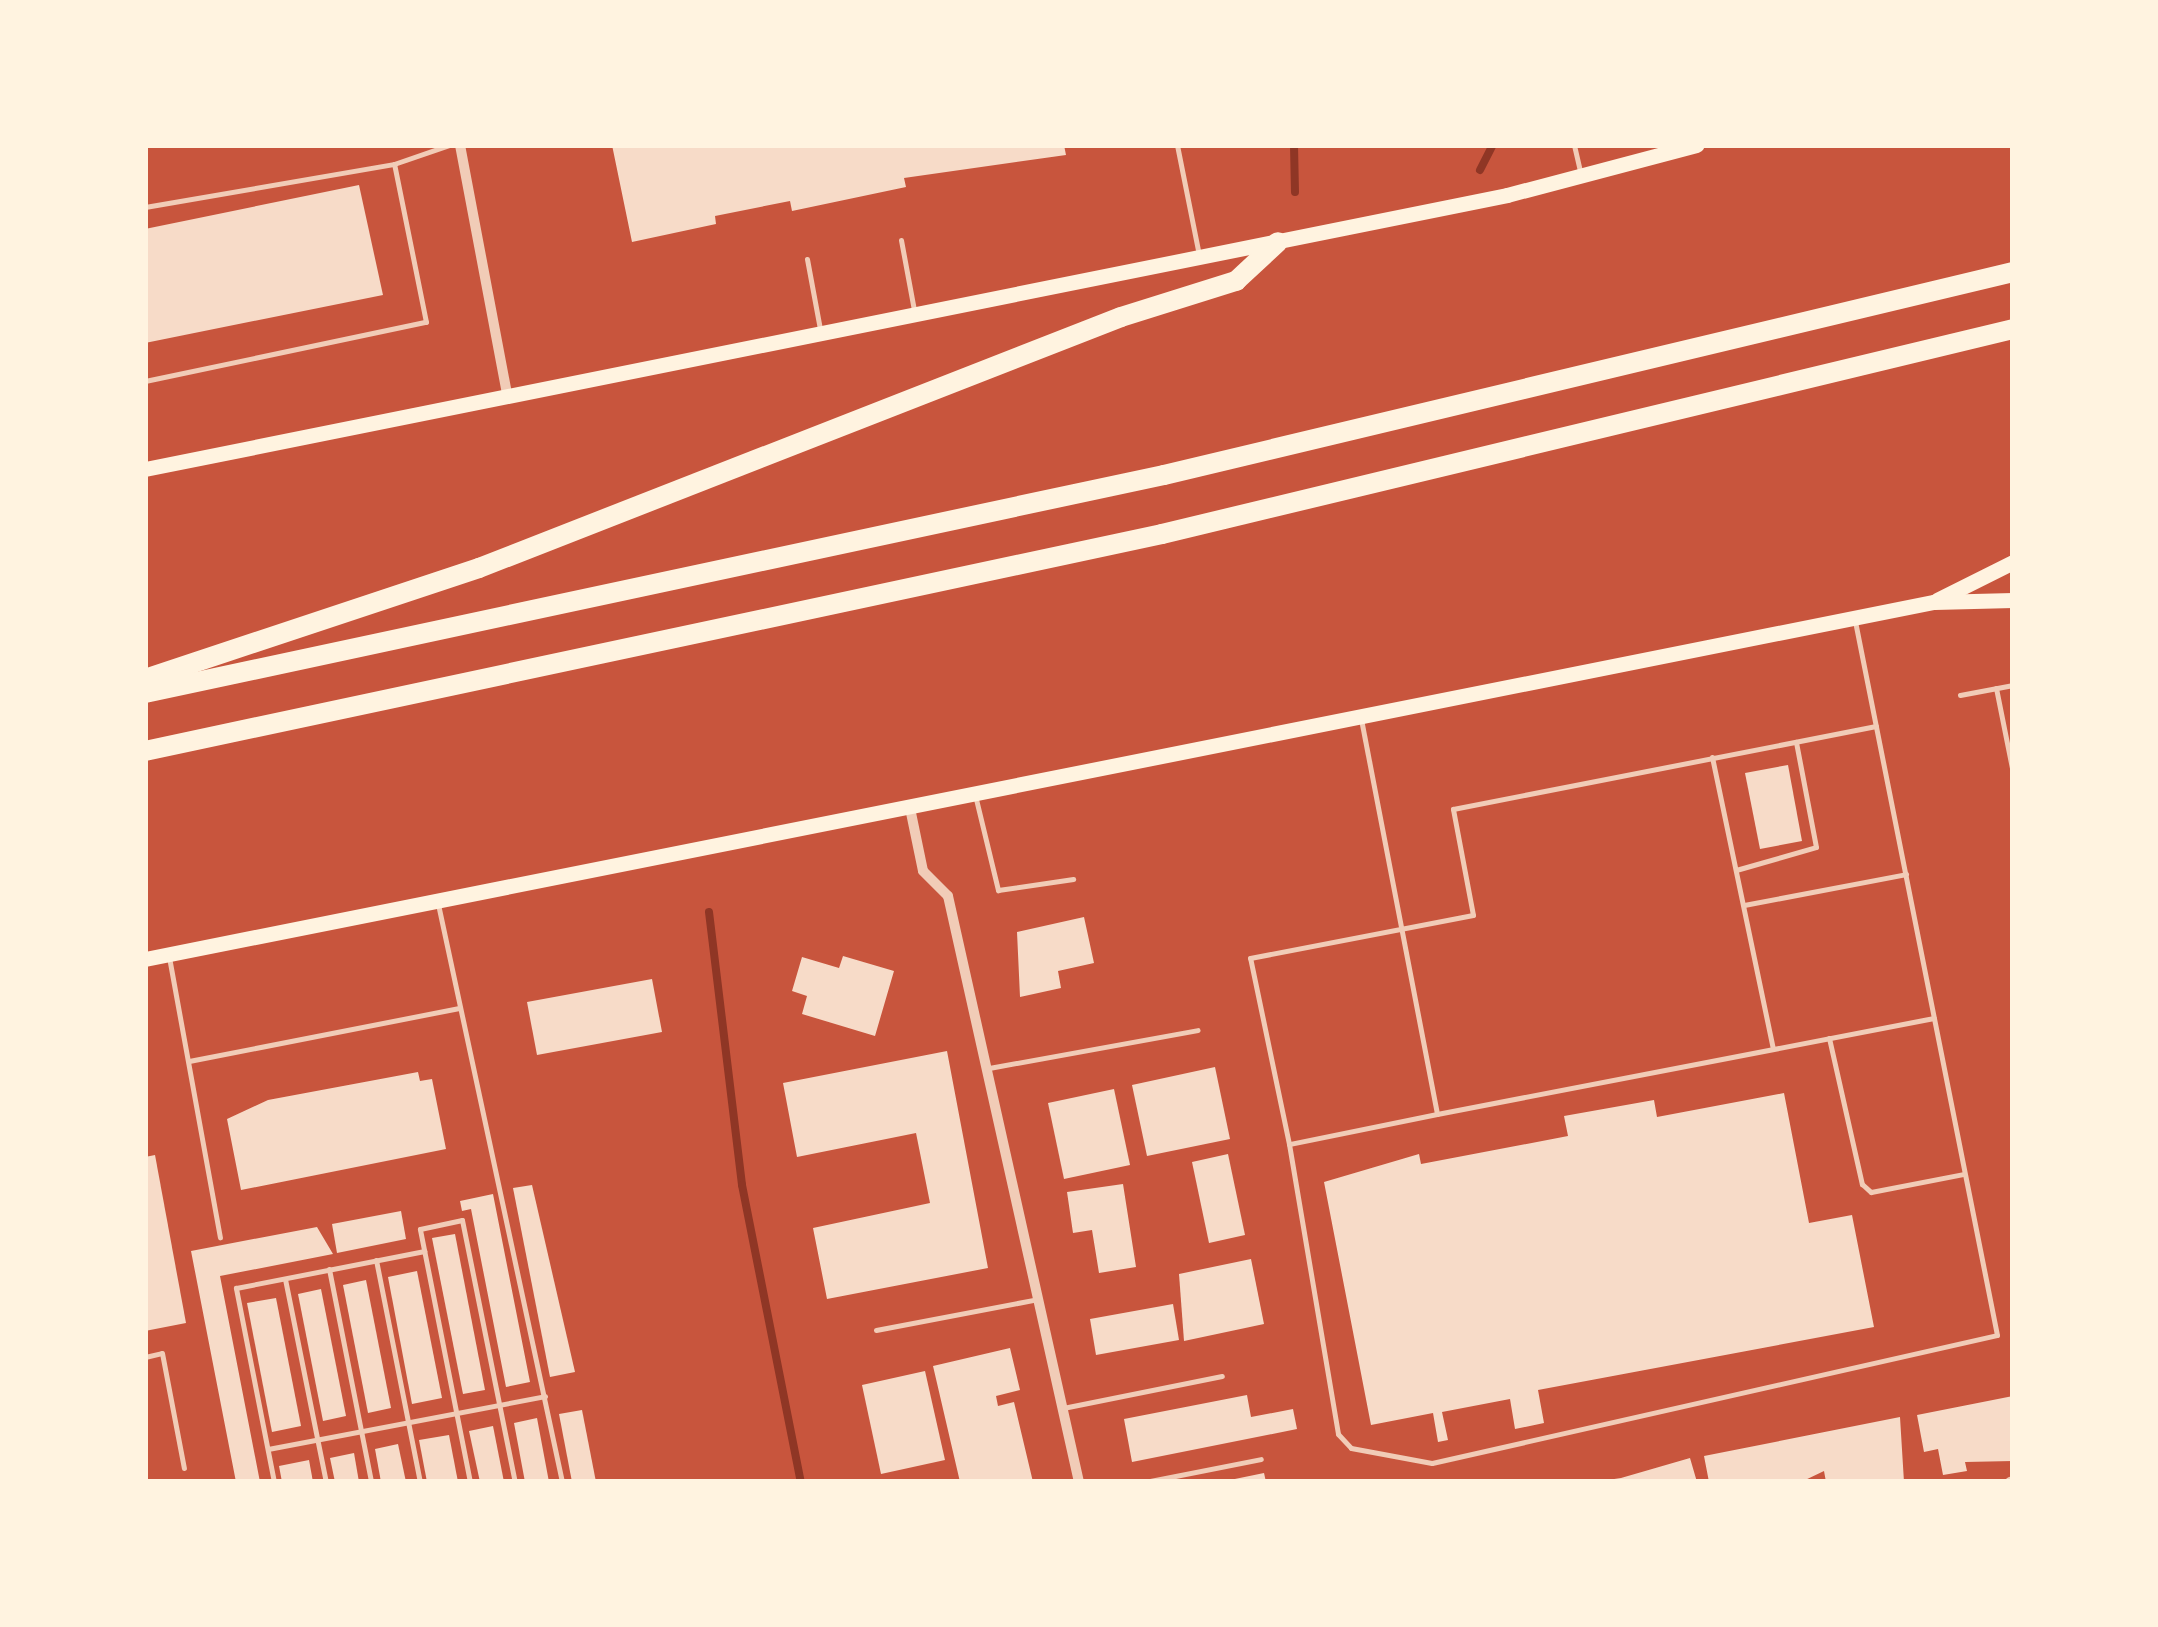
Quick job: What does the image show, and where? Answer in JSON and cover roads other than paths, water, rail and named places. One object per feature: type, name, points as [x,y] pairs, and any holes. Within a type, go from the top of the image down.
[{"type":"highway","points":[[145,680],[479,568],[1120,317],[1236,281],[1278,242]]},
{"type":"highway","points":[[145,694],[1146,479],[2013,272]]},
{"type":"highway","points":[[145,751],[1162,534],[2013,328]]},
{"type":"main road","points":[[145,469],[916,318],[1582,178],[1696,145]]},
{"type":"main road","points":[[1934,602],[2013,562]]},
{"type":"main road","points":[[145,959],[1934,602],[2013,600]]},
{"type":"street","points":[[460,145],[508,399]]},
{"type":"street","points":[[910,808],[923,870],[948,896],[1079,1482]]},
{"type":"lane","points":[[145,206],[394,164],[449,145]]},
{"type":"lane","points":[[1177,145],[1200,258]]},
{"type":"lane","points":[[1574,145],[1582,178]]},
{"type":"lane","points":[[145,381],[426,322],[394,164]]},
{"type":"lane","points":[[901,240],[916,318]]},
{"type":"lane","points":[[807,259],[822,337]]},
{"type":"lane","points":[[1855,618],[1997,1335],[1990,1342],[1432,1462],[1351,1448],[1338,1434],[1289,1144],[1250,958],[1473,915],[1453,808],[1876,726]]},
{"type":"lane","points":[[1960,695],[2013,684]]},
{"type":"lane","points":[[1996,688],[2013,773]]},
{"type":"lane","points":[[1361,719],[1437,1114]]},
{"type":"lane","points":[[1736,870],[1816,847],[1796,742]]},
{"type":"lane","points":[[1712,757],[1773,1049]]},
{"type":"lane","points":[[976,796],[998,890],[1073,878]]},
{"type":"lane","points":[[1744,905],[1906,874]]},
{"type":"lane","points":[[438,901],[562,1482]]},
{"type":"lane","points":[[168,954],[220,1237]]},
{"type":"lane","points":[[189,1061],[458,1008]]},
{"type":"lane","points":[[1289,1144],[1934,1018]]},
{"type":"lane","points":[[988,1068],[1198,1030]]},
{"type":"lane","points":[[1829,1038],[1862,1184],[1871,1192],[1965,1174]]},
{"type":"lane","points":[[470,1482],[420,1229],[462,1220],[515,1482]]},
{"type":"lane","points":[[274,1482],[236,1288],[424,1251]]},
{"type":"lane","points":[[376,1260],[420,1482]]},
{"type":"lane","points":[[329,1270],[371,1482]]},
{"type":"lane","points":[[285,1278],[326,1482]]},
{"type":"lane","points":[[876,1330],[1039,1299]]},
{"type":"lane","points":[[145,1357],[162,1353],[184,1468]]},
{"type":"lane","points":[[1063,1408],[1222,1376]]},
{"type":"lane","points":[[268,1450],[544,1396]]},
{"type":"lane","points":[[1144,1482],[1261,1458]]},
{"type":"waterway","points":[[1294,145],[1295,192]]},
{"type":"waterway","points":[[1480,170],[1493,145]]},
{"type":"waterway","points":[[709,912],[742,1185],[801,1482]]}]
